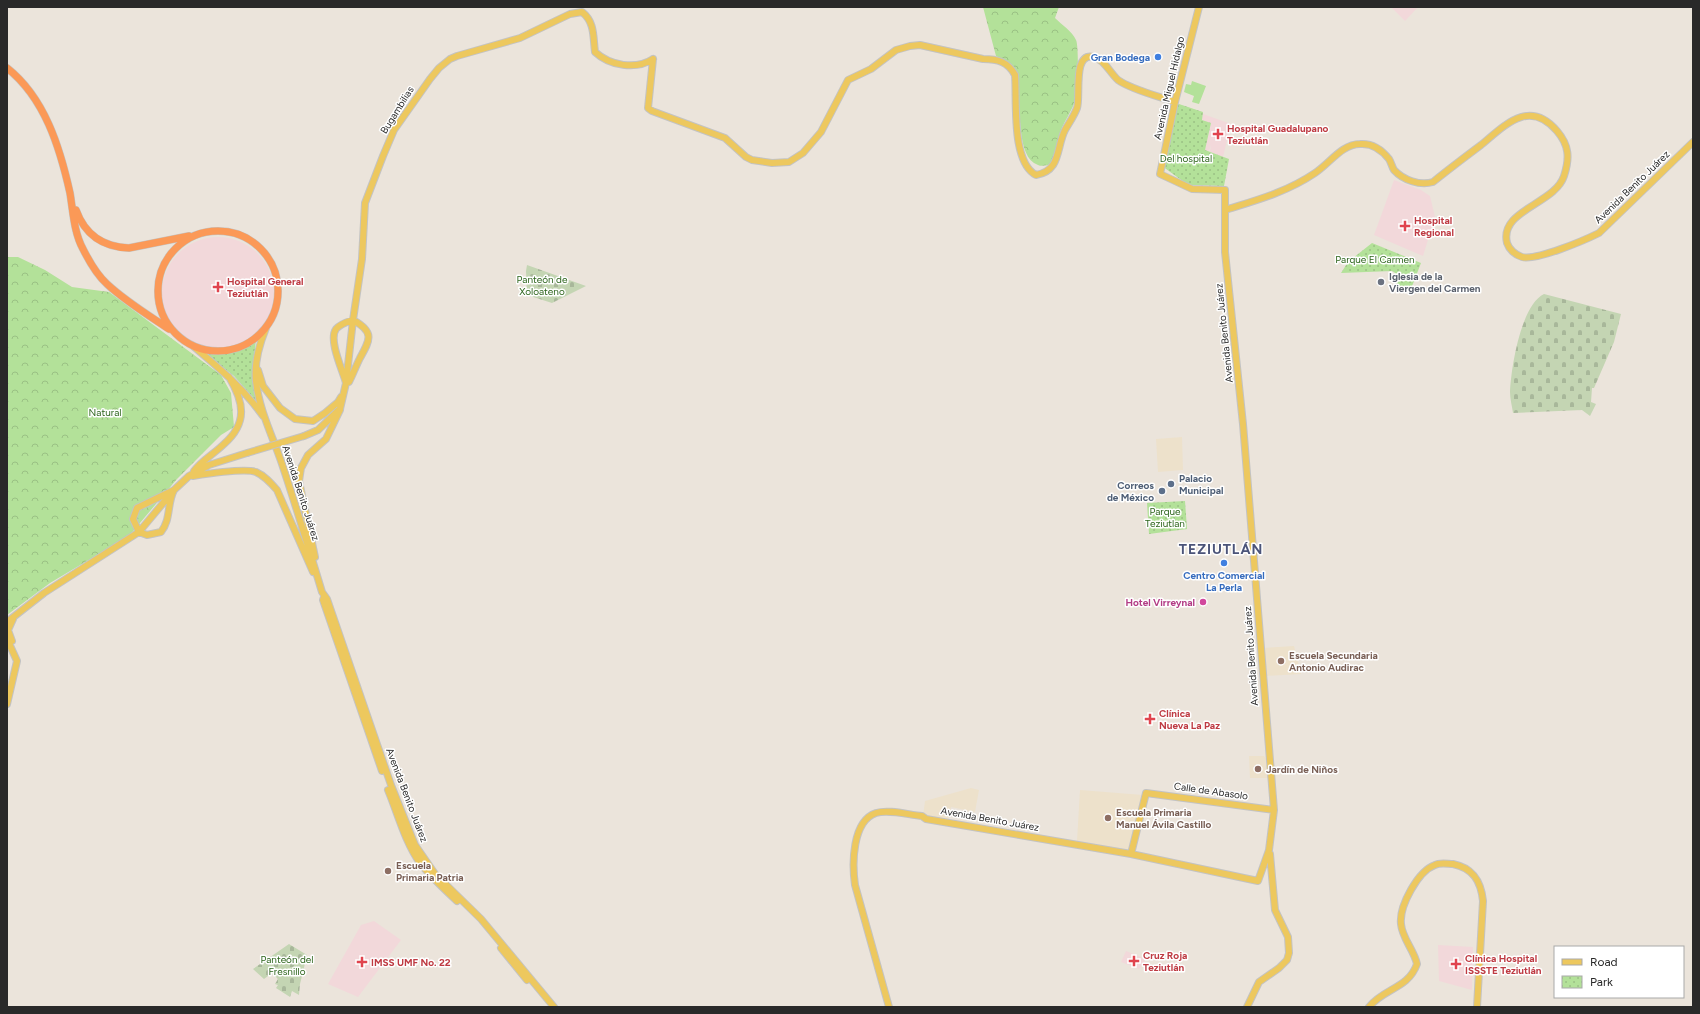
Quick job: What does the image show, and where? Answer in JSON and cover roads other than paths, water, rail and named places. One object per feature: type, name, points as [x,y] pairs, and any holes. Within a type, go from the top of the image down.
[{"type":"highway","points":[[7,68],[18,77],[34,98],[49,125],[57,145],[70,193],[82,248],[106,284],[192,346],[208,350],[234,349],[255,339],[266,328],[276,306],[279,292],[277,274],[271,262],[262,250],[249,239],[233,232],[211,231],[129,248],[119,248],[102,242],[89,232],[82,224],[70,193]]},
{"type":"highway","points":[[171,330],[164,315],[160,300],[160,281],[165,264],[180,244],[196,235]]},
{"type":"main road","name":"Avenida Miguel Hidalgo","points":[[1199,7],[1175,102],[1160,174],[1188,188],[1225,190],[1226,210]]},
{"type":"main road","name":"Bugambilias","points":[[346,387],[353,320],[362,259],[365,203],[394,130],[430,79],[450,59],[474,50],[520,38],[570,14],[582,12],[589,17],[593,27],[595,52],[598,55],[610,61],[629,67],[642,65],[653,59],[648,108],[652,111],[725,138],[746,157],[752,160],[783,163],[797,158],[821,132],[848,80],[872,69],[896,50],[910,46],[920,45],[1003,62],[1011,68],[1015,76],[1018,139],[1023,159],[1029,169],[1036,174],[1046,173],[1052,167],[1064,131],[1077,108],[1080,66],[1084,59],[1089,56],[1100,60],[1119,80],[1175,102]]},
{"type":"main road","name":"Avenida Benito Juárez","points":[[885,992],[855,885],[853,872],[853,855],[862,826],[867,818],[883,814],[922,816],[926,819],[1131,854],[1209,869],[1258,881],[1269,850],[1274,810],[1243,424],[1225,252],[1226,210],[1282,192],[1326,166],[1346,147],[1360,144],[1369,145],[1380,149],[1389,160],[1394,170],[1411,181],[1426,184],[1433,182],[1507,122],[1524,116],[1533,117],[1542,119],[1554,128],[1565,140],[1567,157],[1564,177],[1554,192],[1514,219],[1507,228],[1506,238],[1508,246],[1513,252],[1522,257],[1535,257],[1590,238],[1599,233],[1693,142]]},
{"type":"main road","points":[[256,363],[263,386],[280,408],[295,419],[313,421],[338,402],[346,387],[349,382],[360,358],[367,347],[369,336],[363,326],[353,320],[342,324],[335,329],[333,338],[334,346],[346,387],[337,419],[326,439],[308,455],[301,468],[299,481],[323,594]]},
{"type":"main road","points":[[265,419],[256,381],[256,363],[259,344],[266,328]]},
{"type":"main road","points":[[192,346],[249,396],[265,419]]},
{"type":"main road","points":[[190,476],[200,463],[231,438],[237,426],[242,407],[241,399],[229,377]]},
{"type":"main road","points":[[7,622],[44,593],[139,532],[174,490],[190,476],[208,465],[304,436],[318,430],[340,409]]},
{"type":"main road","name":"Avenida Benito Juárez","points":[[265,419],[282,463],[323,594],[323,600],[387,786],[407,838],[420,862],[432,877],[479,922],[549,1007]]},
{"type":"main road","points":[[190,476],[220,472],[255,472],[270,480],[277,490],[323,594]]},
{"type":"main road","points":[[174,490],[169,503],[166,524],[162,532],[147,535],[139,532],[133,520],[137,508],[174,490]]},
{"type":"main road","name":"Avenida Benito Juárez","points":[[323,594],[328,599],[391,785],[415,845],[435,874],[481,919],[554,1007]]},
{"type":"main road","points":[[12,648],[13,644],[8,630],[15,616]]},
{"type":"main road","points":[[7,639],[17,661],[7,704]]},
{"type":"main road","points":[[7,643],[12,648]]},
{"type":"main road","name":"Calle de Abasolo","points":[[1131,854],[1146,793],[1274,810]]},
{"type":"main road","points":[[1248,1007],[1259,982],[1279,968],[1287,960],[1289,953],[1288,937],[1275,910],[1269,850]]},
{"type":"main road","points":[[1369,1007],[1374,1000],[1407,981],[1414,973],[1417,964],[1416,958],[1401,924],[1402,913],[1407,899],[1417,881],[1435,864],[1446,863],[1462,866],[1474,874],[1482,889],[1483,901],[1477,1007]]},
{"type":"main road","points":[[885,992],[889,1007]]},
{"type":"main road","points":[[885,992],[892,1007]]},
{"type":"place","name":"Gran Bodega","points":[[1158,57]]},
{"type":"place","name":"Hospital Guadalupano Teziutlán","points":[[1218,134]]},
{"type":"place","name":"Hospital Regional","points":[[1405,226]]},
{"type":"place","name":"Iglesia de la Viergen del Carmen","points":[[1381,282]]},
{"type":"place","name":"Hospital General Teziutlán","points":[[218,287]]},
{"type":"place","name":"Palacio Municipal","points":[[1171,484]]},
{"type":"place","name":"Correos de México","points":[[1162,491]]},
{"type":"place","name":"Centro Comercial La Perla","points":[[1224,563]]},
{"type":"place","name":"Hotel Virreynal","points":[[1203,602]]},
{"type":"place","name":"Escuela Secundaria Antonio Audirac","points":[[1281,661]]},
{"type":"place","name":"Clínica Nueva La Paz","points":[[1150,719]]},
{"type":"place","name":"Jardín de Niños","points":[[1258,769]]},
{"type":"place","name":"Escuela Primaria Manuel Ávila Castillo","points":[[1108,818]]},
{"type":"place","name":"Escuela Primaria Patria","points":[[388,871]]},
{"type":"place","name":"Cruz Roja Teziutlán","points":[[1134,961]]},
{"type":"place","name":"IMSS UMF No. 22","points":[[362,962]]},
{"type":"place","name":"Clínica Hospital ISSSTE Teziutlán","points":[[1456,964]]},
{"type":"district","name":"TEZIUTLÁN","points":[[1221,549]]},
{"type":"park label","name":"Del hospital","points":[[1186,158]]},
{"type":"park label","name":"Parque El Carmen","points":[[1375,259]]},
{"type":"park label","name":"Panteón de Xoloateno","points":[[542,284]]},
{"type":"park label","name":"Natural","points":[[105,412]]},
{"type":"park label","name":"Parque Teziutlan","points":[[1165,516]]},
{"type":"park label","name":"Panteón del Fresnillo","points":[[287,964]]}]
